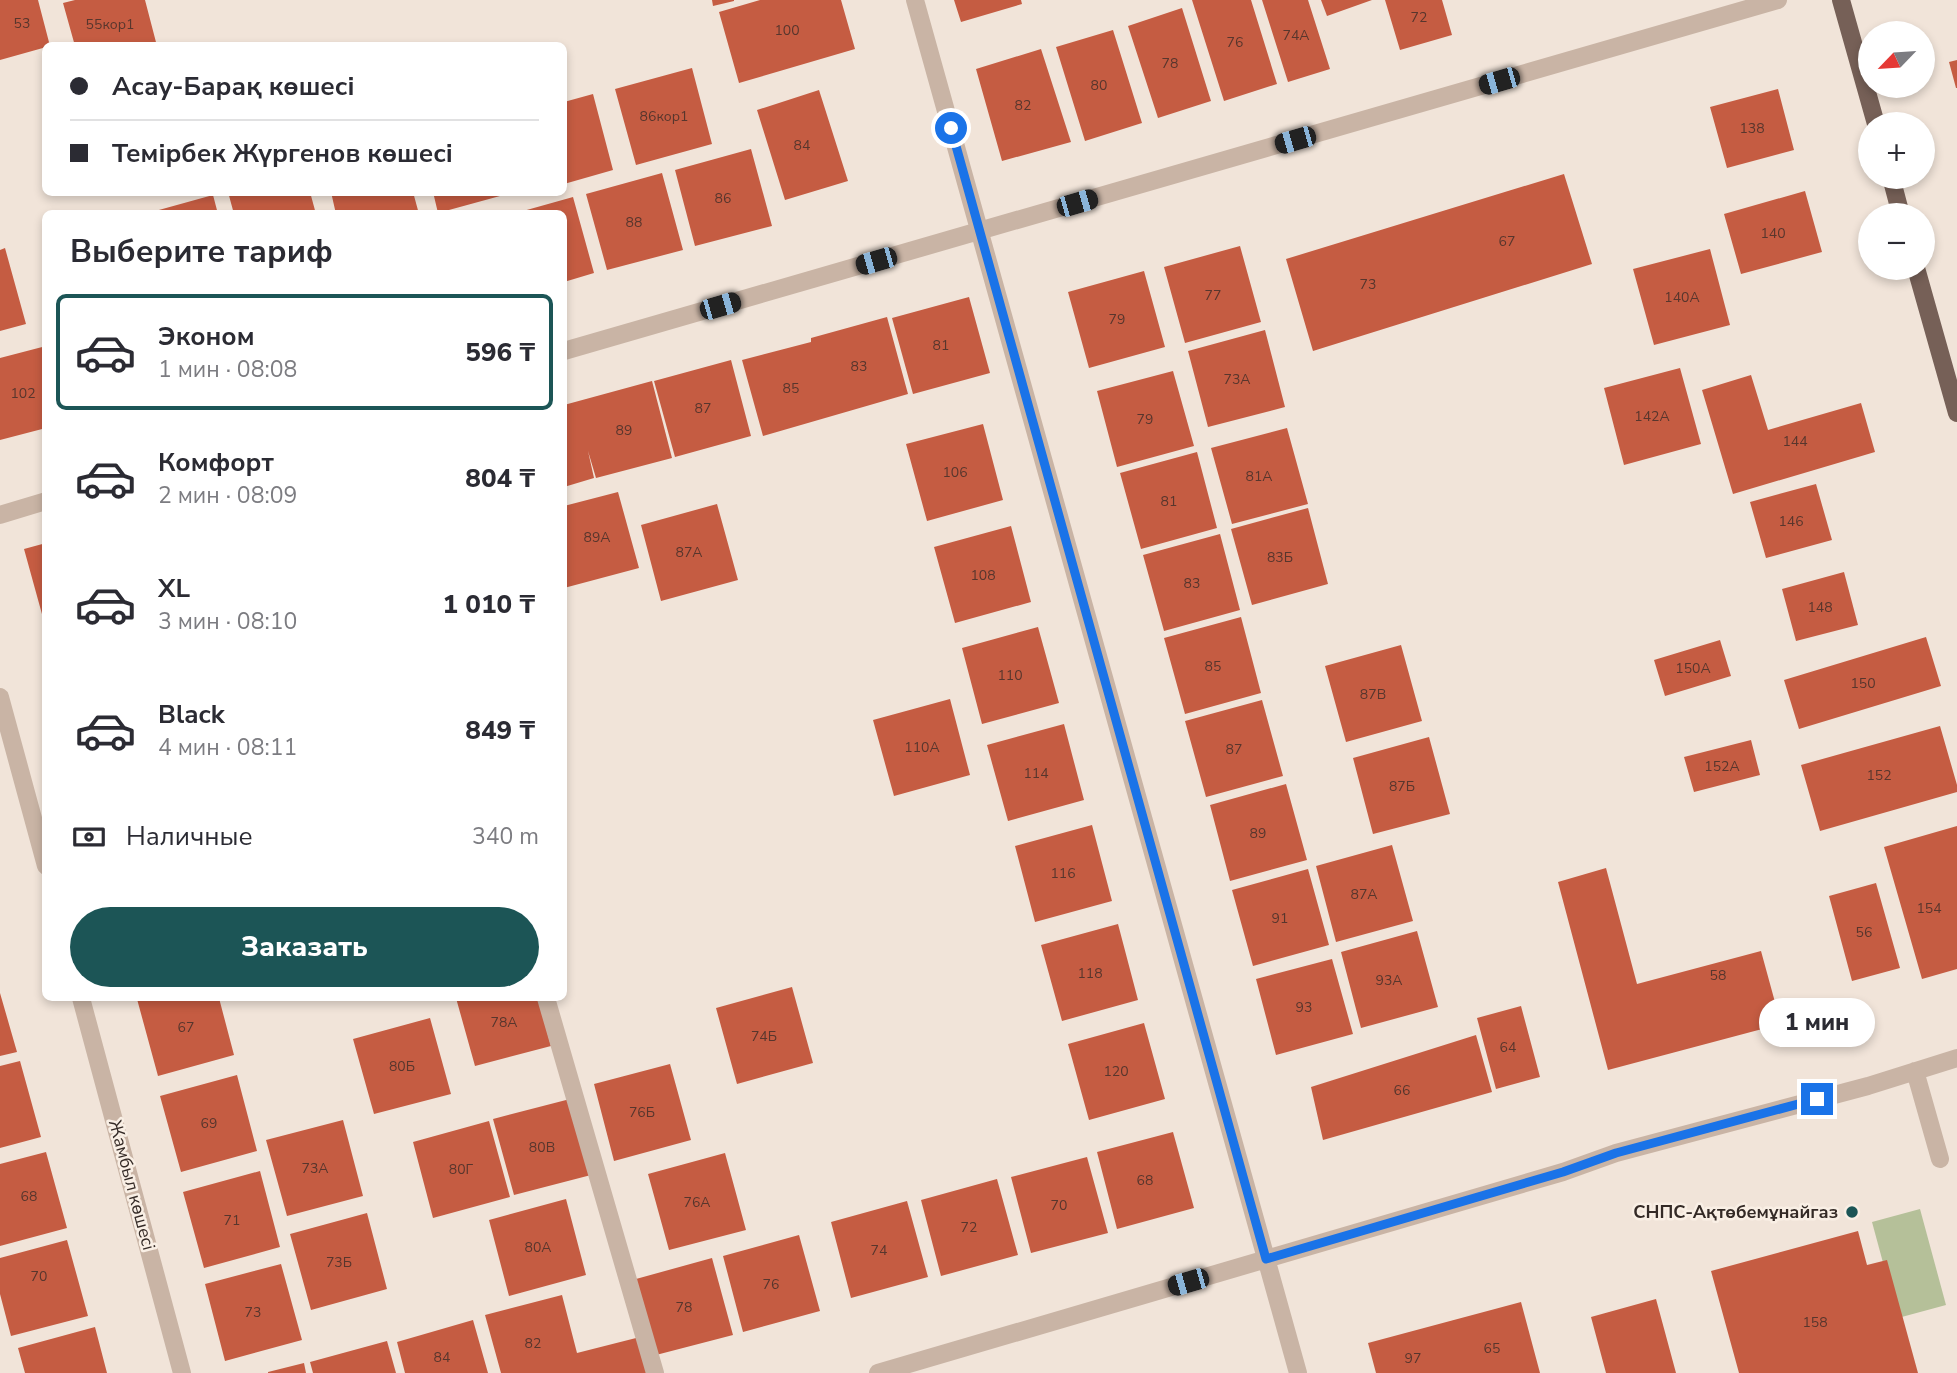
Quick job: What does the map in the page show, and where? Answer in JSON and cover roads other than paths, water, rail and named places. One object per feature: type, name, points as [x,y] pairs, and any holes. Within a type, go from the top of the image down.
[{"type":"main road","points":[[1841,0],[1873,112]]},
{"type":"main road","points":[[1919,280],[1957,413]]},
{"type":"street","points":[[915,0],[1298,1373]]},
{"type":"street","points":[[567,351],[1778,0]]},
{"type":"street","points":[[0,515],[42,502]]},
{"type":"street","points":[[0,697],[42,851]]},
{"type":"street","name":"Жамбыл көшесі","points":[[82,1001],[182,1373]]},
{"type":"street","points":[[546,1001],[655,1373]]},
{"type":"street","points":[[878,1373],[1563,1172],[1616,1153],[1867,1086],[1957,1058]]},
{"type":"street","points":[[1915,1071],[1940,1159]]},
{"type":"place","name":"СНПС-Ақтөбемұнайгаз","points":[[1852,1212]]}]
